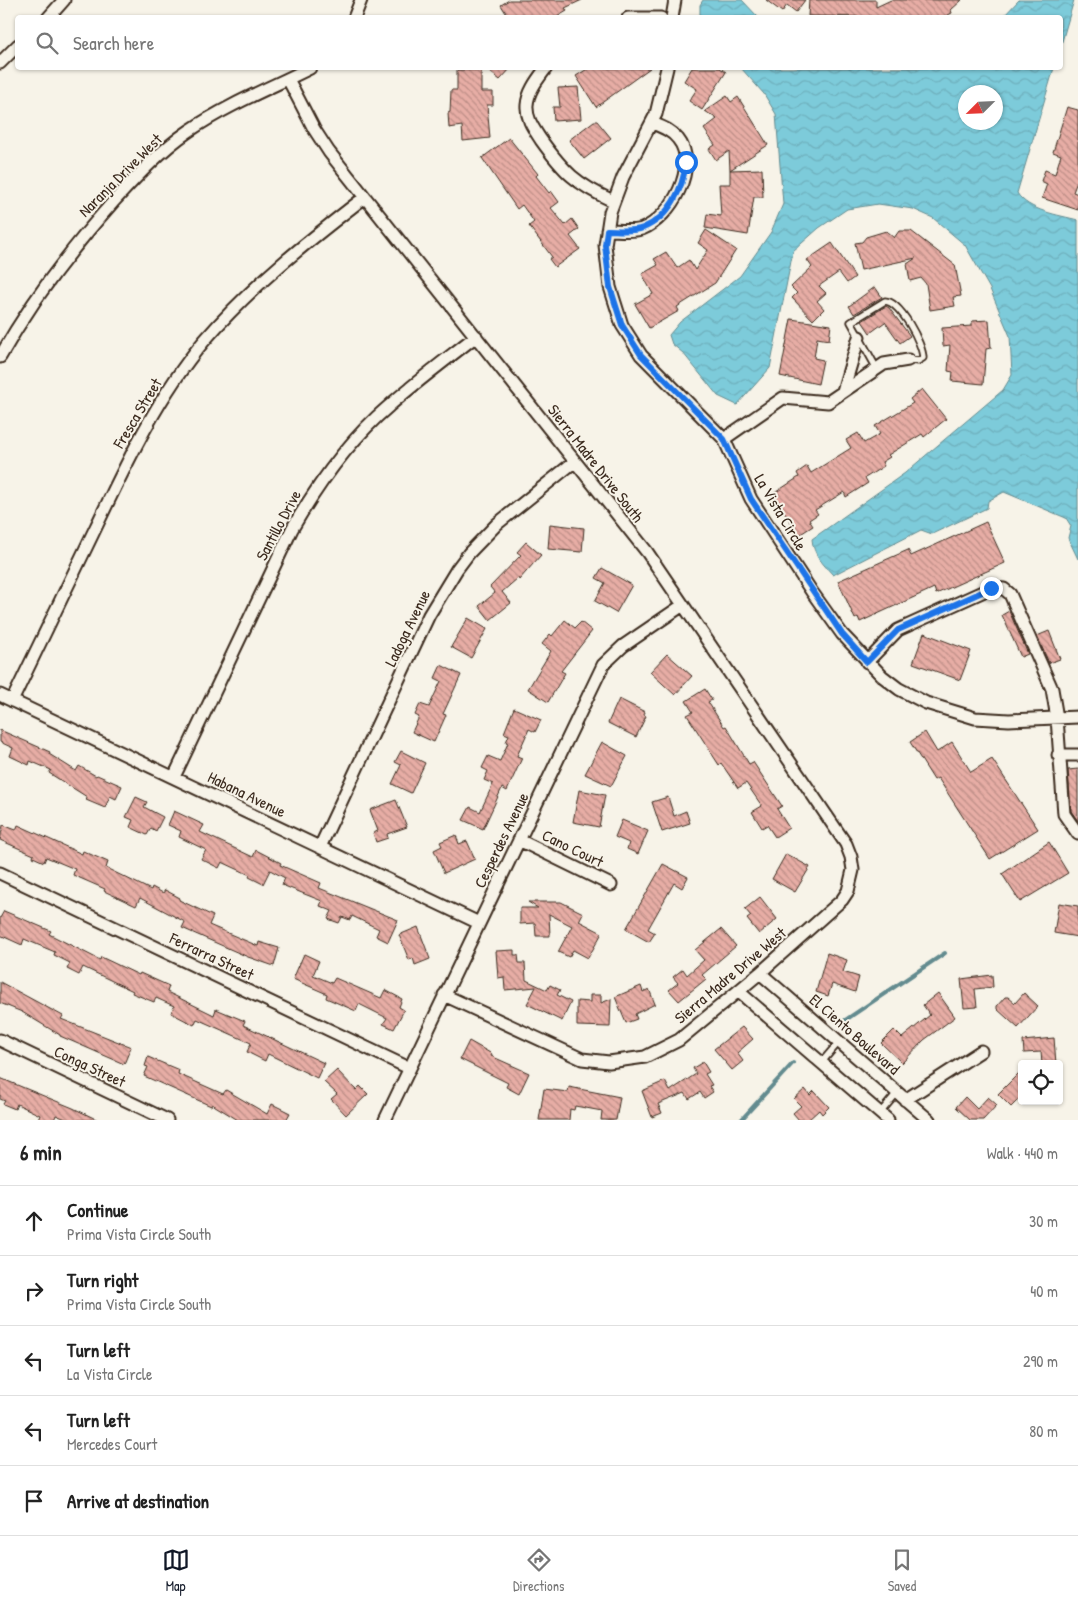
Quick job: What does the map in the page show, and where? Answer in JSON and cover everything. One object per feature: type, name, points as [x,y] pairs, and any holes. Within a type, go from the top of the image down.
[{"type":"street","points":[[51,15],[64,0]]},
{"type":"street","points":[[355,15],[361,0]]},
{"type":"street","points":[[672,15],[675,0]]},
{"type":"street","points":[[0,63],[15,48]]},
{"type":"street","name":"Naranja Drive West","points":[[0,357],[46,284],[82,237],[133,181],[167,149],[208,118],[306,70]]},
{"type":"street","points":[[545,70],[531,90],[527,106],[530,124],[562,168],[591,191],[613,200]]},
{"type":"street","name":"La Vista Circle","points":[[667,70],[662,94],[652,123],[613,200],[605,245],[610,287],[622,325],[641,355],[724,439],[751,499],[822,606],[842,634],[867,662],[899,689],[926,703],[954,713],[992,720],[1078,717]]},
{"type":"street","name":"Sierra Madre Drive South","points":[[288,79],[314,129],[365,197],[647,552],[846,844],[853,870],[851,881]]},
{"type":"street","points":[[607,230],[641,229],[657,220],[672,206],[681,185],[686,162],[684,150],[679,140],[670,130],[652,123]]},
{"type":"street","name":"Fresca Street","points":[[12,701],[128,460],[174,383],[204,341],[252,290],[294,253],[365,197]]},
{"type":"street","name":"Santillo Drive","points":[[174,777],[292,529],[311,496],[345,452],[382,412],[476,336]]},
{"type":"street","points":[[844,392],[860,337]]},
{"type":"street","points":[[724,439],[783,398],[828,402],[884,364],[908,360]]},
{"type":"street","name":"Ladoga Avenue","points":[[320,847],[429,615],[457,569],[469,553],[497,524],[574,462]]},
{"type":"street","points":[[867,662],[898,630],[991,588],[1004,590],[1010,594],[1052,689],[1064,814],[1078,834]]},
{"type":"street","name":"Cesperdes Avenue","points":[[385,1120],[603,665],[623,646],[684,605]]},
{"type":"street","name":"Habana Avenue","points":[[0,695],[479,923]]},
{"type":"street","points":[[1058,755],[1078,755]]},
{"type":"street","name":"Cano Court","points":[[519,840],[612,886]]},
{"type":"street","name":"Ferrarra Street","points":[[0,873],[409,1068]]},
{"type":"street","name":"Sierra Madre Drive West","points":[[444,995],[582,1059],[609,1062],[645,1057],[665,1048],[760,974],[842,900],[851,881]]},
{"type":"street","name":"El Ciento Boulevard","points":[[760,974],[929,1120]]},
{"type":"street","points":[[738,992],[822,1063],[881,1118]]},
{"type":"street","name":"Conga Street","points":[[0,1040],[167,1120]]},
{"type":"street","points":[[901,1096],[981,1051]]},
{"type":"lane","points":[[877,369],[851,322],[888,301],[907,320],[920,342],[923,358],[918,361],[908,360]]},
{"type":"lane","points":[[822,1063],[839,1042]]},
{"type":"lane","points":[[881,1118],[901,1096]]},
{"type":"water","points":[[703,0],[742,0],[756,15],[700,15],[700,5]]},
{"type":"water","points":[[1019,0],[1074,0],[1063,38],[1063,15],[1005,15]]},
{"type":"water","points":[[743,70],[1053,70],[1017,193],[1028,204],[1036,208],[1078,220],[1078,559],[1068,538],[1071,526],[1066,518],[1004,492],[988,501],[987,508],[932,534],[921,530],[833,575],[826,567],[814,549],[812,539],[905,473],[1003,390],[1012,375],[1010,336],[990,289],[965,245],[933,218],[913,209],[878,204],[847,209],[819,228],[793,251],[770,368],[737,405],[718,396],[683,353],[672,344],[669,335],[680,322],[740,276],[771,232],[783,204],[776,114],[764,94]]},
{"type":"building","points":[[509,0],[582,0],[565,8],[567,11],[560,15],[507,15],[501,5]]},
{"type":"building","points":[[766,0],[805,0],[796,12],[787,5],[782,12]]},
{"type":"building","points":[[809,0],[876,0],[876,7],[891,0],[962,0],[951,10],[952,13],[948,15],[808,15]]},
{"type":"building","points":[[457,70],[481,70],[481,92],[493,92],[493,105],[487,105],[490,138],[463,141],[462,126],[449,128],[448,113],[450,112],[451,90],[457,90]]},
{"type":"building","points":[[488,70],[509,70],[500,80]]},
{"type":"building","points":[[586,70],[647,70],[596,107],[576,76]]},
{"type":"building","points":[[691,70],[723,70],[726,72],[702,110],[689,101],[697,89],[684,81]]},
{"type":"building","points":[[578,87],[581,119],[554,121],[553,107],[560,107],[558,88]]},
{"type":"building","points":[[727,96],[731,102],[738,97],[768,145],[730,170],[729,151],[716,160],[709,149],[715,145],[704,129],[717,119],[705,111]]},
{"type":"building","points":[[1067,107],[1078,110],[1078,179],[1073,192],[1078,194],[1078,210],[1042,198],[1047,184],[1041,181],[1045,170],[1055,174],[1061,155],[1053,152]]},
{"type":"building","points":[[594,121],[597,121],[611,138],[584,159],[569,140]]},
{"type":"building","points":[[509,138],[538,174],[536,176],[549,193],[551,191],[559,202],[551,208],[565,225],[572,219],[579,229],[570,236],[580,249],[555,267],[549,259],[552,257],[529,226],[534,222],[522,205],[517,209],[482,158]]},
{"type":"building","points":[[762,169],[763,197],[754,197],[748,235],[705,228],[707,214],[721,216],[719,184],[730,184],[730,170]]},
{"type":"building","points":[[706,230],[736,250],[715,283],[677,307],[679,311],[649,328],[635,304],[653,294],[642,274],[658,265],[654,259],[666,252],[677,268],[689,260],[695,270],[708,250],[698,243]]},
{"type":"building","points":[[886,231],[894,238],[899,231],[911,231],[955,265],[961,296],[953,297],[955,306],[930,310],[926,284],[921,278],[910,281],[907,264],[916,258],[861,270],[855,243],[862,242],[866,237]]},
{"type":"building","points":[[832,243],[855,277],[847,283],[839,272],[819,286],[826,293],[817,301],[824,309],[813,320],[792,298],[797,293],[791,287],[812,267],[807,260]]},
{"type":"building","points":[[875,287],[882,297],[854,314],[849,306]]},
{"type":"building","points":[[886,306],[910,336],[900,343],[885,322],[870,333],[862,321]]},
{"type":"building","points":[[791,319],[831,325],[829,340],[817,338],[814,358],[823,360],[818,384],[780,376]]},
{"type":"building","points":[[989,320],[991,348],[986,349],[983,384],[952,381],[953,372],[948,371],[950,345],[943,346],[942,328],[972,326],[972,321]]},
{"type":"building","points":[[922,389],[946,419],[924,437],[922,434],[888,455],[890,457],[882,462],[884,466],[865,478],[868,483],[846,497],[844,492],[815,510],[818,514],[809,520],[813,526],[799,535],[773,494],[799,477],[797,473],[807,466],[811,473],[851,448],[846,440],[858,433],[864,443],[880,434],[875,426],[913,403],[910,399]]},
{"type":"building","points":[[986,522],[1005,563],[936,594],[934,588],[860,622],[858,617],[855,619],[838,581],[908,550],[911,556]]},
{"type":"building","points":[[550,524],[584,528],[582,552],[548,549]]},
{"type":"building","points":[[526,542],[541,555],[519,580],[518,578],[502,592],[511,603],[490,620],[479,606],[495,593],[490,587],[521,555],[517,552]]},
{"type":"building","points":[[602,568],[632,585],[616,613],[595,601],[605,583],[596,578]]},
{"type":"building","points":[[1009,611],[1028,654],[1021,657],[1002,615]]},
{"type":"building","points":[[468,618],[487,629],[471,658],[451,647]]},
{"type":"building","points":[[565,620],[575,628],[581,622],[592,631],[561,671],[565,673],[548,702],[528,689],[551,651],[542,644],[550,634],[552,636]]},
{"type":"building","points":[[1049,631],[1060,659],[1049,663],[1037,636]]},
{"type":"building","points":[[924,633],[971,651],[960,680],[913,663]]},
{"type":"building","points":[[667,654],[692,676],[675,695],[650,672]]},
{"type":"building","points":[[441,665],[461,675],[443,714],[446,715],[434,742],[412,732],[419,717],[415,715],[420,704],[429,707],[441,681],[435,678]]},
{"type":"building","points":[[705,689],[712,700],[708,702],[724,727],[726,726],[749,764],[753,762],[782,806],[777,809],[789,828],[775,837],[767,825],[762,828],[752,812],[762,806],[746,783],[738,788],[721,763],[719,765],[687,715],[693,712],[686,701]]},
{"type":"building","points":[[619,699],[645,712],[644,715],[646,716],[636,737],[608,723]]},
{"type":"building","points":[[514,708],[541,720],[535,732],[529,729],[517,756],[522,758],[507,791],[502,788],[483,829],[463,820],[470,807],[480,812],[493,784],[484,780],[488,771],[482,768],[488,756],[500,761],[508,743],[506,742],[509,735],[504,733]]},
{"type":"building","points":[[0,730],[50,752],[49,754],[76,771],[79,766],[96,776],[122,786],[116,799],[110,796],[105,808],[86,800],[87,797],[49,773],[51,770],[30,761],[29,765],[10,756],[13,748],[0,742]]},
{"type":"building","points":[[925,732],[937,752],[952,742],[971,772],[992,759],[1038,829],[990,859],[938,778],[934,780],[910,742]]},
{"type":"building","points":[[602,742],[627,756],[611,786],[585,774]]},
{"type":"building","points":[[401,751],[425,763],[411,793],[392,784],[401,765],[395,762]]},
{"type":"building","points":[[1078,769],[1078,821],[1071,811],[1068,770]]},
{"type":"building","points":[[579,790],[605,795],[599,827],[573,822]]},
{"type":"building","points":[[136,797],[147,802],[144,807],[163,817],[156,831],[151,828],[147,835],[130,827],[133,820],[126,817]]},
{"type":"building","points":[[668,797],[674,816],[686,811],[690,823],[662,832],[652,802]]},
{"type":"building","points":[[396,800],[407,827],[387,834],[388,838],[376,842],[373,833],[378,831],[370,810]]},
{"type":"building","points":[[174,811],[204,825],[200,832],[253,857],[256,850],[281,863],[280,865],[321,883],[319,888],[398,920],[388,942],[376,936],[379,929],[352,916],[350,920],[342,917],[339,923],[328,919],[332,911],[320,906],[322,901],[282,885],[285,878],[270,870],[263,884],[249,877],[250,875],[222,862],[219,868],[201,859],[206,850],[179,837],[181,831],[168,825]]},
{"type":"building","points":[[622,820],[648,831],[638,854],[627,849],[629,843],[615,837]]},
{"type":"building","points":[[3,825],[16,830],[18,825],[82,854],[83,851],[108,862],[106,868],[151,890],[152,887],[163,893],[165,890],[180,898],[179,900],[213,916],[209,925],[258,946],[259,942],[279,948],[274,966],[248,957],[182,928],[185,922],[140,898],[136,906],[104,891],[105,889],[73,875],[75,869],[46,857],[44,862],[33,857],[34,855],[0,840]]},
{"type":"building","points":[[456,835],[459,844],[467,841],[475,859],[444,873],[434,850],[442,846],[440,842]]},
{"type":"building","points":[[1049,842],[1068,873],[1020,902],[1002,874]]},
{"type":"building","points":[[786,854],[810,867],[795,892],[772,879]]},
{"type":"building","points":[[663,864],[688,877],[682,888],[674,883],[648,929],[655,933],[649,942],[626,929]]},
{"type":"building","points":[[760,897],[777,919],[759,934],[747,919],[751,916],[745,909]]},
{"type":"building","points":[[528,902],[561,902],[583,913],[579,921],[602,933],[588,958],[573,950],[569,957],[558,952],[572,926],[549,914],[550,936],[536,936],[535,923],[520,924],[520,908],[538,908]]},
{"type":"building","points":[[1059,903],[1078,906],[1078,937],[1054,933]]},
{"type":"building","points":[[4,911],[51,931],[49,934],[100,960],[101,957],[139,975],[140,973],[169,986],[167,992],[214,1015],[216,1009],[245,1021],[243,1025],[324,1063],[317,1078],[268,1054],[265,1061],[247,1052],[251,1043],[197,1019],[194,1025],[171,1013],[174,1006],[156,998],[154,1002],[132,993],[133,991],[83,967],[79,975],[67,969],[70,963],[54,955],[55,952],[24,939],[22,945],[0,935],[0,918]]},
{"type":"building","points":[[418,927],[430,959],[415,965],[413,958],[409,960],[399,935]]},
{"type":"building","points":[[721,929],[736,946],[702,975],[706,979],[679,1001],[669,990],[678,983],[673,977],[683,969],[687,975],[704,960],[695,950]]},
{"type":"building","points":[[514,950],[514,955],[518,955],[519,963],[525,963],[526,980],[547,990],[550,985],[560,990],[557,995],[571,1002],[562,1021],[527,1004],[536,987],[505,990],[504,977],[498,978],[496,951]]},
{"type":"building","points":[[827,953],[847,960],[843,972],[859,977],[855,992],[832,984],[828,996],[816,992]]},
{"type":"building","points":[[304,954],[319,961],[313,975],[332,983],[335,978],[381,998],[385,990],[402,999],[399,1007],[404,1010],[394,1029],[383,1024],[387,1018],[359,1004],[356,1011],[326,998],[327,994],[293,979]]},
{"type":"building","points":[[992,975],[993,987],[975,989],[977,1007],[964,1008],[961,979]]},
{"type":"building","points":[[0,982],[63,1016],[61,1019],[131,1047],[124,1064],[60,1036],[22,1012],[0,1003]]},
{"type":"building","points":[[641,986],[643,992],[649,989],[655,1004],[635,1014],[637,1019],[626,1023],[615,997]]},
{"type":"building","points":[[938,993],[955,1017],[924,1040],[902,1063],[881,1043],[894,1030],[902,1038],[930,1015],[923,1005]]},
{"type":"building","points":[[1024,993],[1038,1006],[1018,1028],[997,1009],[997,1006],[1005,997],[1008,997],[1015,1003]]},
{"type":"building","points":[[590,995],[601,995],[601,1003],[611,999],[610,1027],[577,1026],[577,1001],[590,1002]]},
{"type":"building","points":[[742,1027],[753,1039],[737,1053],[743,1061],[732,1070],[714,1049]]},
{"type":"building","points":[[1054,1038],[1056,1060],[1042,1060],[1041,1052],[1024,1053],[1023,1041]]},
{"type":"building","points":[[469,1041],[492,1054],[491,1056],[529,1073],[519,1094],[506,1087],[508,1083],[460,1059]]},
{"type":"building","points":[[148,1057],[179,1070],[178,1074],[223,1094],[226,1090],[267,1114],[272,1104],[290,1113],[286,1120],[238,1120],[212,1104],[211,1106],[144,1076],[148,1067],[145,1066]]},
{"type":"building","points":[[703,1062],[709,1072],[705,1074],[712,1085],[709,1086],[713,1092],[704,1098],[700,1092],[689,1099],[685,1093],[658,1104],[662,1113],[652,1117],[642,1091],[665,1081],[670,1091],[696,1074],[693,1068]]},
{"type":"building","points":[[337,1070],[356,1090],[360,1086],[368,1094],[346,1115],[331,1099],[337,1094],[324,1082]]},
{"type":"building","points":[[1018,1074],[1018,1100],[1011,1107],[998,1094]]},
{"type":"building","points":[[0,1078],[98,1120],[68,1120],[56,1115],[54,1120],[38,1120],[40,1115],[17,1104],[15,1109],[3,1104],[5,1101],[0,1099]]},
{"type":"building","points":[[569,1087],[620,1097],[616,1120],[601,1120],[602,1111],[575,1106],[574,1110],[570,1109],[569,1120],[539,1120],[544,1089],[568,1092]]},
{"type":"building","points":[[805,1089],[810,1095],[814,1091],[829,1107],[822,1114],[819,1110],[808,1120],[799,1120],[793,1113],[801,1106],[794,1099]]},
{"type":"building","points":[[965,1097],[977,1109],[988,1097],[997,1105],[983,1120],[970,1120],[956,1107]]},
{"type":"waterway","points":[[841,1023],[945,953]]},
{"type":"waterway","points":[[741,1120],[793,1063]]},
{"type":"route","points":[[686,162],[681,185],[672,206],[665,214],[641,229],[607,230],[605,245],[610,287],[622,325],[641,355],[724,439],[733,454],[739,474],[751,499],[812,592],[842,634],[867,662],[898,630],[991,588]]}]
